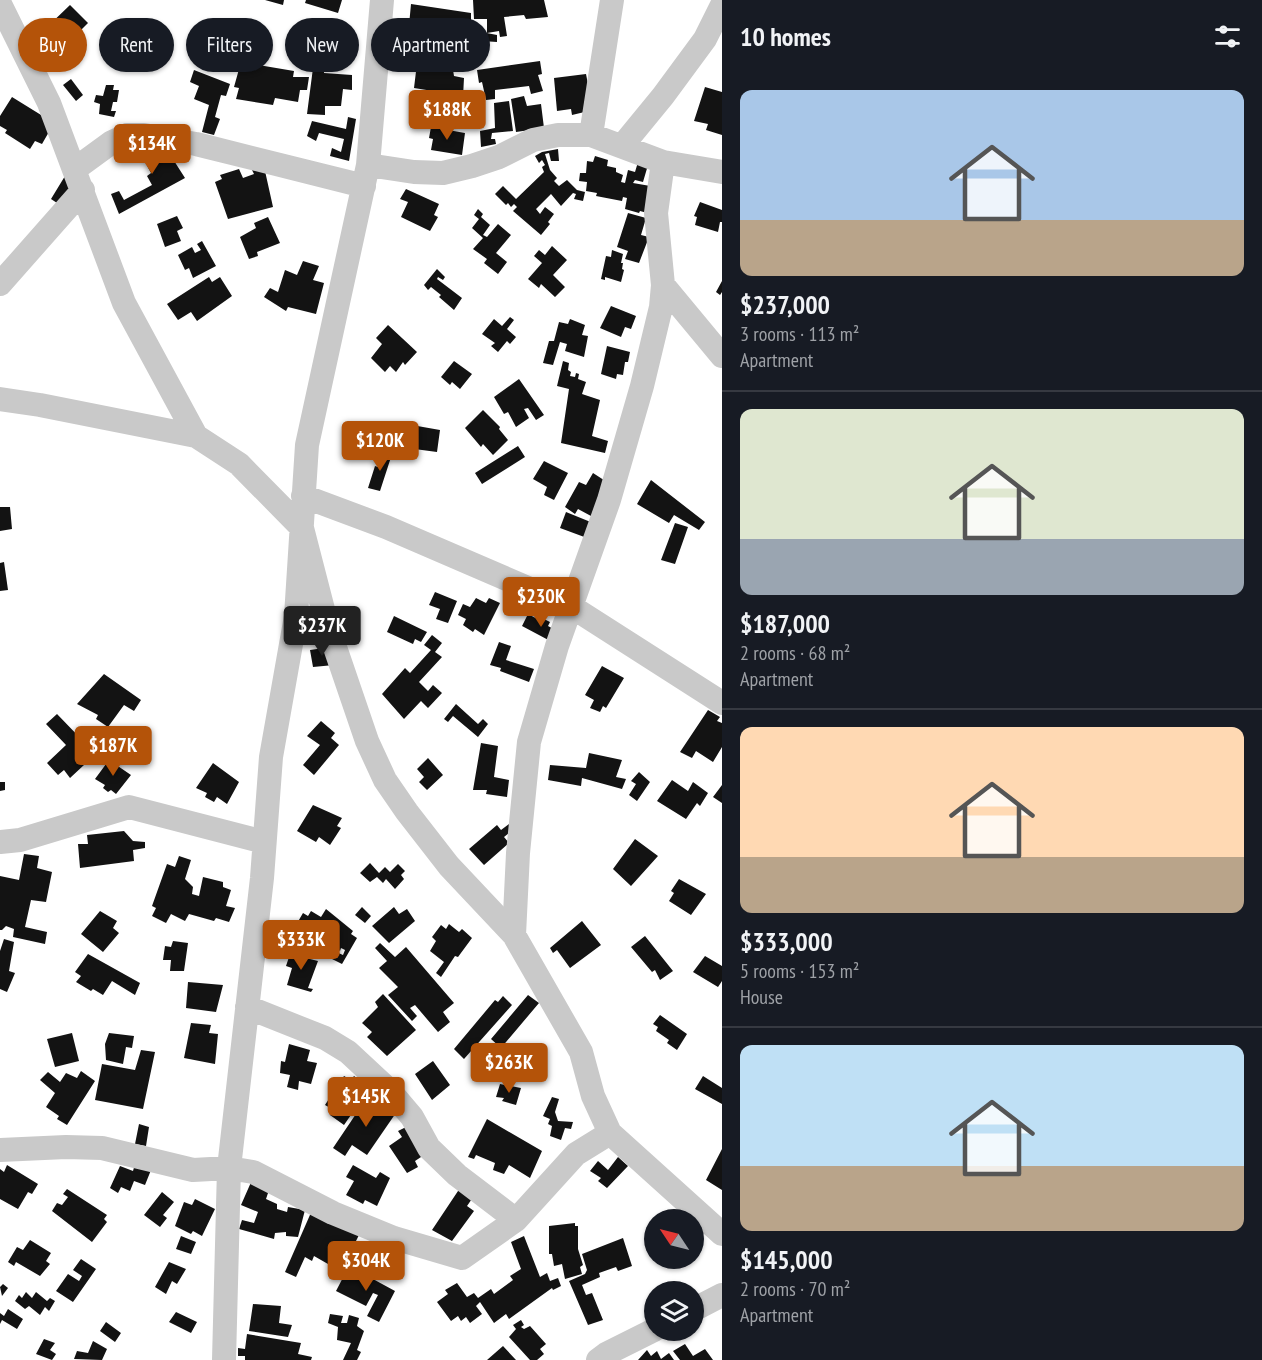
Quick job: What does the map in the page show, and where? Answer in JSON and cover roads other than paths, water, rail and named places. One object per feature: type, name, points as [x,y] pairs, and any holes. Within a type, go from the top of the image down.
[{"type":"street","points":[[224,1360],[230,1168],[271,757],[296,616],[307,445],[366,175],[382,0]]},
{"type":"street","points":[[591,135],[611,1]]},
{"type":"street","points":[[0,4],[50,103],[124,303],[196,436]]},
{"type":"street","points":[[622,146],[705,39],[722,5]]},
{"type":"street","points":[[0,284],[79,180],[112,142],[127,135],[144,135],[366,175],[442,173],[499,157],[533,140],[558,135],[591,135],[663,162],[722,172]]},
{"type":"street","points":[[514,935],[518,853],[529,742],[557,646],[609,500],[642,386],[661,307],[663,285],[656,213],[663,162]]},
{"type":"street","points":[[663,285],[722,356]]},
{"type":"street","points":[[0,399],[196,436],[239,464],[302,528],[326,621],[367,741],[385,780],[449,866],[514,935],[581,1053],[593,1096],[610,1133],[722,1234]]},
{"type":"street","points":[[303,496],[386,527],[572,607],[722,703]]},
{"type":"street","points":[[0,842],[20,840],[129,807],[264,842]]},
{"type":"street","points":[[247,1007],[318,1035],[348,1052],[390,1091],[412,1118],[429,1148],[457,1175],[516,1220]]},
{"type":"street","points":[[0,1150],[102,1148],[194,1170],[230,1168],[253,1172],[333,1213],[394,1238],[462,1257],[516,1220],[576,1154],[610,1133]]},
{"type":"street","points":[[704,1304],[722,1295]]},
{"type":"street","points":[[604,1358],[644,1336]]}]
